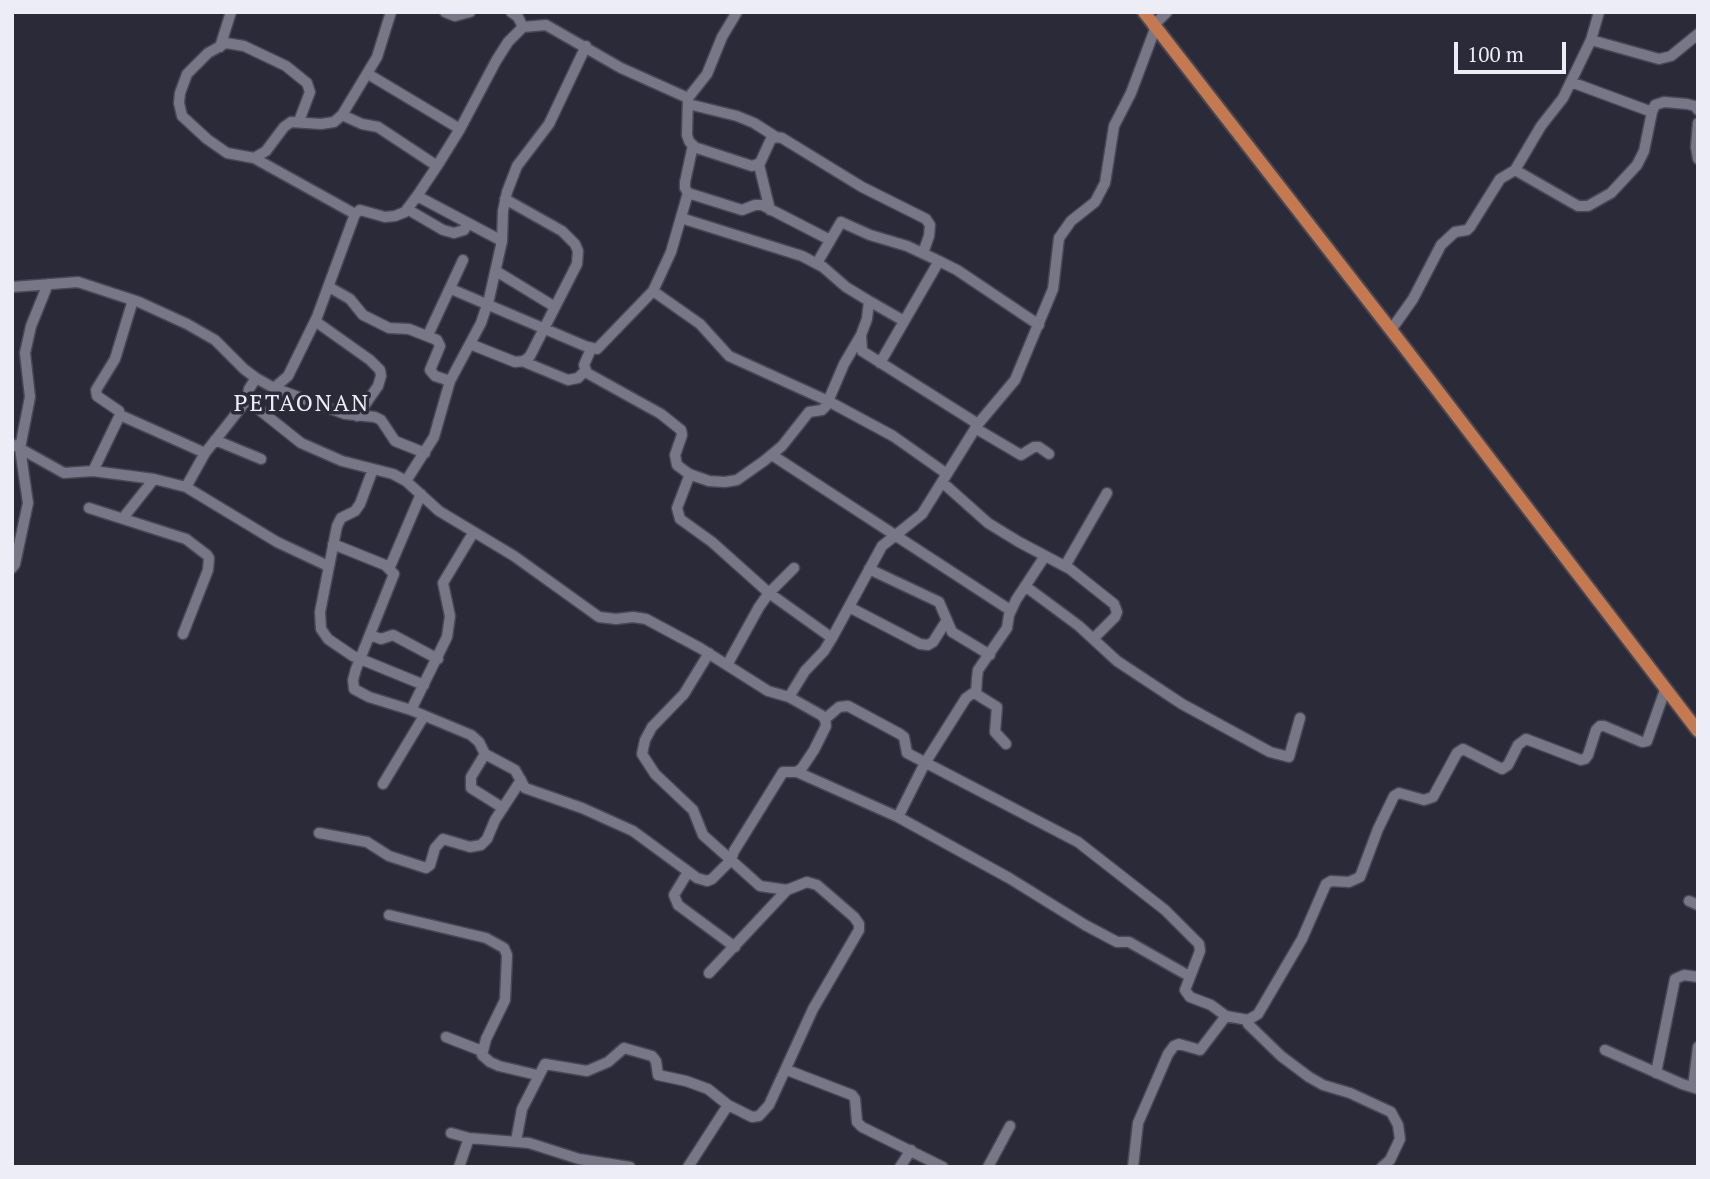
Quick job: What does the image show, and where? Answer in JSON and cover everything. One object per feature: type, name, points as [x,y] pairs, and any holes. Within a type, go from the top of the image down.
[{"type":"main road","points":[[1144,12],[1698,731]]},
{"type":"street","points":[[220,47],[231,12]]},
{"type":"street","points":[[254,158],[273,143],[290,122],[321,124],[334,121],[342,115],[377,57],[391,12]]},
{"type":"street","points":[[445,12],[455,16],[470,12]]},
{"type":"street","points":[[511,12],[518,17],[523,27]]},
{"type":"street","points":[[737,12],[722,37],[707,75],[688,101],[687,135],[693,145],[750,166],[759,165]]},
{"type":"street","points":[[789,697],[805,671],[824,651],[883,546],[922,514],[977,426],[994,403],[1010,388],[1054,289],[1059,238],[1070,221],[1095,202],[1105,183],[1114,126],[1131,93],[1154,27],[1167,12]]},
{"type":"street","points":[[1391,330],[1413,299],[1440,244],[1455,232],[1470,227],[1500,180],[1515,170],[1541,126],[1555,111],[1591,40],[1599,12]]},
{"type":"street","points":[[274,388],[288,376],[315,321],[355,214],[360,210],[385,217],[396,216],[407,209],[460,129],[508,42],[523,27],[546,25],[621,68],[688,101],[754,123],[862,187],[926,219],[929,236],[923,253]]},
{"type":"street","points":[[1591,40],[1659,59],[1671,56],[1698,34]]},
{"type":"street","points":[[299,121],[310,92],[307,83],[286,66],[253,49],[233,43],[226,43],[208,53],[187,74],[178,103],[182,116],[227,153],[254,158],[355,214]]},
{"type":"street","points":[[406,481],[434,437],[450,381],[481,323],[502,241],[505,199],[517,166],[549,124],[586,46]]},
{"type":"street","points":[[368,74],[460,129]]},
{"type":"street","points":[[1571,82],[1652,112]]},
{"type":"street","points":[[1515,170],[1578,206],[1588,206],[1611,193],[1637,166],[1644,151],[1655,105],[1664,102],[1687,104],[1698,110]]},
{"type":"street","points":[[342,115],[362,124],[378,127],[437,166]]},
{"type":"street","points":[[1698,123],[1698,159]]},
{"type":"street","points":[[770,210],[759,165],[771,139],[776,137]]},
{"type":"street","points":[[451,289],[591,349],[597,349],[653,292],[671,252],[688,193],[685,182],[693,145]]},
{"type":"street","points":[[688,193],[742,210],[758,204],[830,240]]},
{"type":"street","points":[[417,196],[502,241]]},
{"type":"street","points":[[470,344],[515,362],[530,356],[577,264],[578,251],[575,244],[562,231],[549,221],[505,199]]},
{"type":"street","points":[[407,209],[443,230],[454,233],[464,230],[468,223]]},
{"type":"street","points":[[681,218],[802,257],[904,321]]},
{"type":"street","points":[[817,264],[841,222],[923,253],[957,270],[1039,325]]},
{"type":"street","points":[[428,335],[463,260]]},
{"type":"street","points":[[880,363],[939,261]]},
{"type":"street","points":[[496,271],[555,307]]},
{"type":"street","points":[[12,287],[78,282],[133,300],[187,324],[215,340],[244,369],[274,388],[356,416],[379,418],[395,441],[425,453]]},
{"type":"street","points":[[12,568],[28,503],[16,446],[30,397],[25,353],[27,338],[48,284]]},
{"type":"street","points":[[329,287],[350,299],[363,315],[388,328],[409,329],[437,340],[440,346],[431,366],[431,373],[450,381]]},
{"type":"street","points":[[653,292],[701,324],[729,356],[828,401],[893,436],[944,478],[988,523],[1065,566],[1114,604],[1115,617],[1093,639]]},
{"type":"street","points":[[133,300],[116,359],[96,390],[97,396],[120,415],[205,453]]},
{"type":"street","points":[[585,371],[680,428],[682,435],[675,459],[677,465],[690,474],[709,481],[737,480],[782,446],[809,412],[822,410],[861,335],[867,319],[869,301]]},
{"type":"street","points":[[315,321],[380,370],[377,386],[356,416]]},
{"type":"street","points":[[861,335],[862,351],[1021,455],[1034,447],[1039,447],[1049,454]]},
{"type":"street","points":[[585,371],[584,365],[591,349]]},
{"type":"street","points":[[522,361],[568,380],[578,378],[585,371]]},
{"type":"street","points":[[186,487],[205,453],[247,400],[249,389],[256,378]]},
{"type":"street","points":[[247,400],[301,443],[342,461],[406,481],[439,511],[531,567],[599,617],[632,617],[646,620],[709,653],[768,691],[789,697],[821,715],[825,719],[825,726],[814,750],[797,772]]},
{"type":"street","points":[[93,471],[120,415]]},
{"type":"street","points":[[215,440],[261,459]]},
{"type":"street","points":[[16,446],[58,471],[93,471],[154,479],[186,487],[266,536],[328,566]]},
{"type":"street","points":[[772,454],[1010,610]]},
{"type":"street","points":[[373,469],[360,505],[355,511],[341,518],[328,566],[320,612],[321,629],[328,639],[360,660],[424,685]]},
{"type":"street","points":[[690,474],[677,508],[680,519],[712,542],[769,593],[832,638]]},
{"type":"street","points":[[123,518],[154,479]]},
{"type":"street","points":[[389,569],[421,494]]},
{"type":"street","points":[[1065,566],[1107,494]]},
{"type":"street","points":[[89,508],[186,539],[209,558],[208,570],[183,634]]},
{"type":"street","points":[[411,710],[447,637],[450,616],[443,583],[473,533]]},
{"type":"street","points":[[333,544],[389,569],[394,574],[353,680],[354,689],[471,735],[479,742],[485,754],[515,770],[525,788],[582,808],[633,831],[697,878],[707,881],[712,879],[731,860],[783,772],[797,772],[898,817],[1009,878],[1111,939],[1121,944],[1129,942],[1189,976]]},
{"type":"street","points":[[1006,744],[993,728],[998,714],[997,707],[978,696],[976,691],[978,670],[1007,628],[1010,610],[1045,556]]},
{"type":"street","points":[[727,665],[769,593],[793,568]]},
{"type":"street","points":[[869,569],[939,602],[952,632],[990,654]]},
{"type":"street","points":[[1025,586],[1093,639],[1117,662],[1182,704],[1270,752],[1289,757],[1300,718]]},
{"type":"street","points":[[849,607],[920,644],[928,645],[933,642],[947,620]]},
{"type":"street","points":[[370,635],[381,639],[393,635],[438,659]]},
{"type":"street","points":[[709,653],[684,694],[652,727],[643,748],[643,757],[655,774],[693,810],[703,835],[760,886],[787,890]]},
{"type":"street","points":[[825,719],[839,707],[848,706],[904,737],[907,753],[1078,842],[1165,910],[1199,944],[1200,951],[1185,990],[1190,997],[1211,1005],[1226,1016],[1247,1020],[1258,1014],[1302,939],[1326,884],[1331,881],[1349,882],[1360,877],[1394,796],[1399,793],[1424,800],[1433,797],[1457,753],[1463,748],[1502,769],[1508,765],[1518,745],[1526,739],[1581,760],[1588,755],[1596,730],[1600,726],[1642,742],[1647,741],[1665,690]]},
{"type":"street","points":[[898,817],[925,763],[966,698],[976,691]]},
{"type":"street","points":[[383,784],[424,716]]},
{"type":"street","points":[[485,754],[471,777],[471,788],[503,808]]},
{"type":"street","points":[[319,833],[367,842],[389,856],[426,867],[430,865],[435,848],[443,839],[470,847],[481,845],[521,780]]},
{"type":"street","points":[[688,872],[674,895],[678,905],[735,947]]},
{"type":"street","points":[[516,1141],[522,1109],[543,1066],[549,1064],[587,1071],[608,1062],[619,1051],[628,1048],[653,1056],[657,1075],[708,1089],[728,1105],[752,1117],[759,1116],[769,1105],[813,1009],[853,943],[859,924],[834,897],[817,884],[807,882],[787,890],[709,973]]},
{"type":"street","points":[[388,915],[486,938],[504,948],[507,955],[505,1000],[482,1051],[484,1058],[490,1062],[537,1075]]},
{"type":"street","points":[[1656,1073],[1675,979],[1684,975],[1698,977]]},
{"type":"street","points":[[1133,1167],[1138,1123],[1168,1054],[1179,1044],[1200,1050],[1226,1016]]},
{"type":"street","points":[[1247,1020],[1282,1056],[1309,1077],[1391,1112],[1398,1125],[1400,1139],[1390,1160],[1382,1167]]},
{"type":"street","points":[[446,1037],[482,1051]]},
{"type":"street","points":[[1605,1050],[1695,1088],[1698,1047]]},
{"type":"street","points":[[787,1070],[852,1095],[855,1099],[857,1122],[862,1128],[943,1167]]},
{"type":"street","points":[[688,1167],[728,1105]]},
{"type":"street","points":[[988,1167],[1010,1125]]},
{"type":"street","points":[[451,1133],[468,1138],[516,1141],[579,1159],[630,1167]]},
{"type":"street","points":[[458,1167],[468,1138]]},
{"type":"street","points":[[900,1167],[911,1150]]},
{"type":"district","name":"PETAONAN","points":[[302,404]]}]
